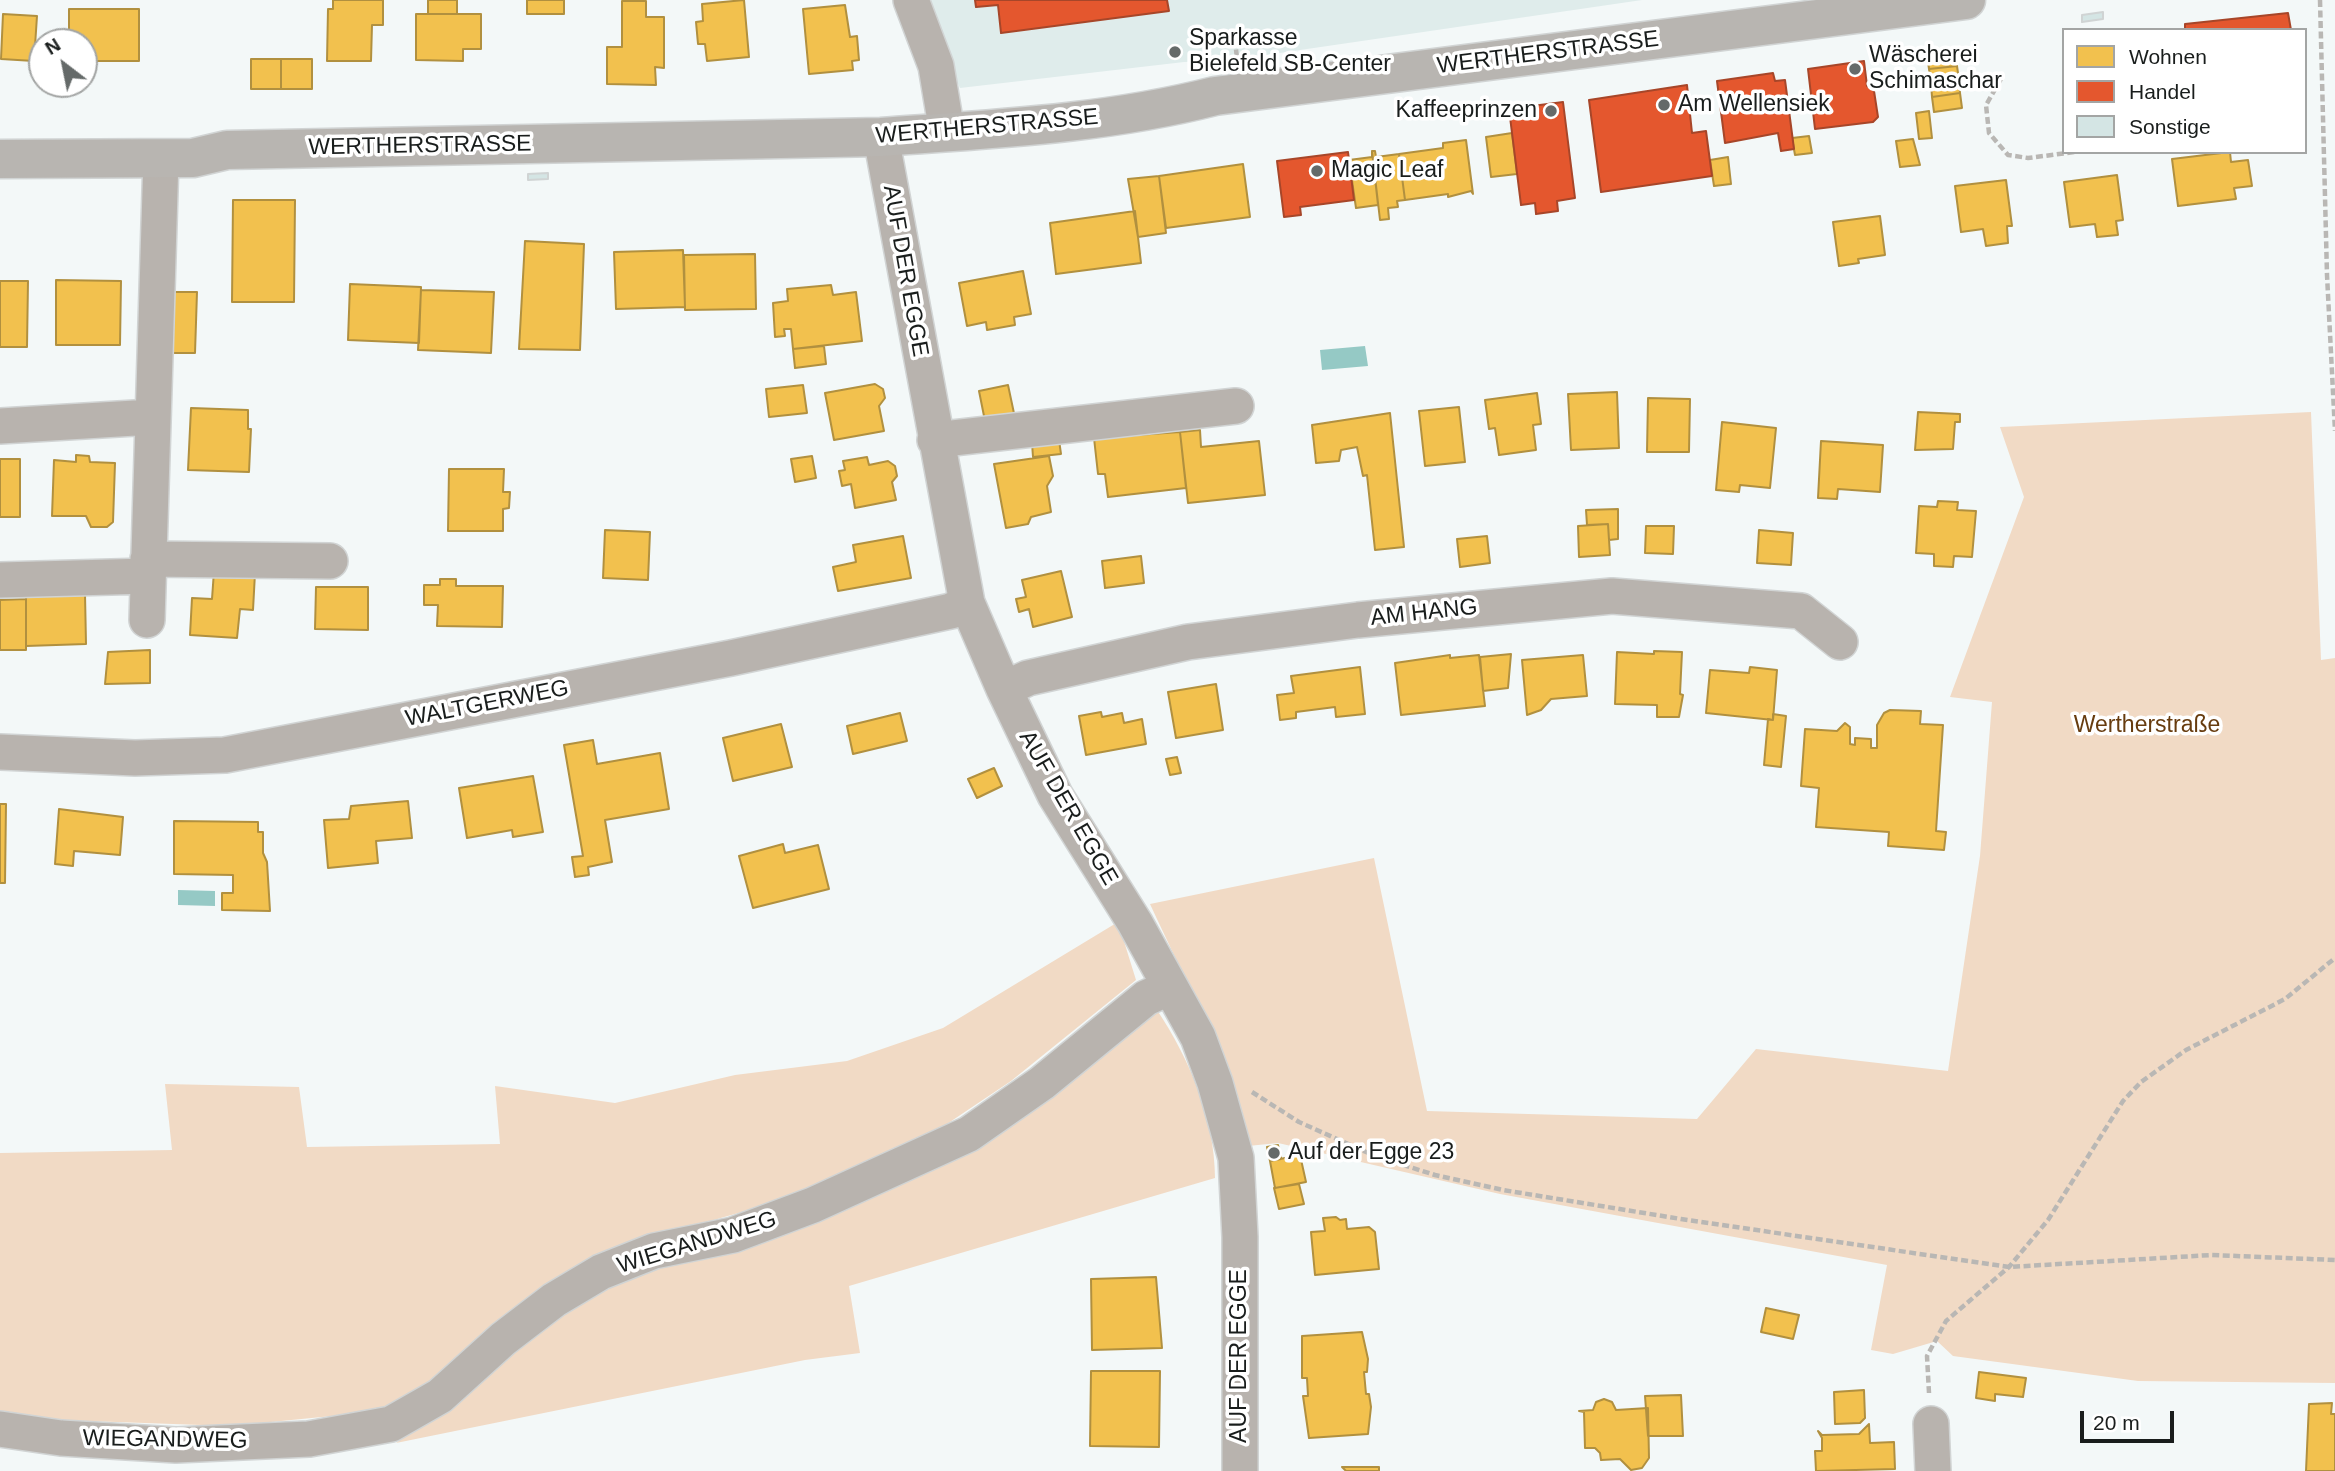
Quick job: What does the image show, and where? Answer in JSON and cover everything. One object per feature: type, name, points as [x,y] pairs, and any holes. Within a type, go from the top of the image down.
[{"type":"main road","name":"WERTHERSTRASSE","points":[[0,159],[193,158],[228,150],[881,137],[947,132],[1155,111],[1215,96],[1254,90],[1966,0]]},
{"type":"street","points":[[911,0],[936,65],[947,132]]},
{"type":"street","name":"AUF DER EGGE","points":[[881,137],[967,603],[1004,689],[1055,795],[1135,923],[1198,1037],[1216,1083],[1236,1158],[1240,1237],[1240,1471]]},
{"type":"street","points":[[147,620],[162,158]]},
{"type":"street","points":[[935,440],[1236,406]]},
{"type":"street","points":[[0,426],[152,417]]},
{"type":"street","points":[[0,580],[148,567],[330,561]]},
{"type":"street","name":"AM HANG","points":[[1004,689],[1028,677],[1188,642],[1358,620],[1612,596],[1801,611],[1840,642]]},
{"type":"street","name":"WALTGERWEG","points":[[0,752],[135,758],[225,755],[731,658],[951,611],[967,603]]},
{"type":"street","name":"WIEGANDWEG","points":[[0,1429],[61,1438],[176,1445],[309,1439],[391,1424],[440,1396],[503,1339],[554,1300],[601,1272],[654,1251],[733,1235],[899,1169],[969,1134],[1042,1083],[1146,998],[1170,987]]},
{"type":"street","points":[[1930,1424],[1933,1471]]},
{"type":"path","points":[[2320,0],[2327,275],[2335,431]]},
{"type":"path","points":[[1235,39],[1237,63]]},
{"type":"path","points":[[2001,79],[1986,105],[1989,133],[2008,155],[2028,158],[2062,154]]},
{"type":"path","points":[[2327,275],[2335,275]]},
{"type":"path","points":[[1930,1424],[1927,1356],[1946,1321],[2009,1267],[2048,1220],[2123,1101],[2141,1082],[2186,1050],[2285,999],[2335,958]]},
{"type":"path","points":[[1216,1083],[1239,1084],[1299,1122],[1376,1156],[1435,1175],[1503,1190],[1681,1219],[2009,1267],[2212,1255],[2335,1260]]},
{"type":"shaded area","points":[[921,0],[1642,0],[1225,61],[1184,62],[960,88]]},
{"type":"green space","name":"Wertherstraße","points":[[2311,412],[2321,660],[2335,658],[2335,1383],[2138,1381],[1953,1356],[1937,1341],[1893,1354],[1871,1350],[1887,1265],[1500,1194],[1278,1143],[1248,1146],[1231,1083],[1219,1053],[1150,904],[1374,858],[1427,1111],[1697,1119],[1756,1049],[1948,1071],[1980,856],[1992,702],[1950,697],[2024,497],[2000,427]]},
{"type":"green space","points":[[1118,922],[1136,980],[1011,1081],[929,1136],[854,1170],[763,1206],[629,1244],[551,1281],[428,1388],[373,1412],[230,1426],[31,1419],[0,1414],[0,1153],[172,1150],[165,1084],[299,1087],[307,1147],[500,1144],[495,1086],[615,1103],[735,1075],[847,1061],[943,1028]]},
{"type":"green space","points":[[1157,1010],[1180,1048],[1198,1090],[1210,1134],[1215,1178],[849,1286],[860,1353],[805,1360],[396,1443],[448,1407],[565,1308],[639,1269],[770,1232]]},
{"type":"water","points":[[1365,346],[1368,366],[1322,370],[1320,350]]},
{"type":"water","points":[[178,890],[215,891],[215,906],[178,905]]},
{"type":"building: Wohnen","points":[[333,0],[383,0],[383,25],[372,25],[371,61],[327,61],[328,9],[333,9]]},
{"type":"building: Wohnen","points":[[428,0],[457,0],[457,14],[428,14]]},
{"type":"building: Wohnen","points":[[527,0],[564,0],[564,14],[527,14]]},
{"type":"building: Wohnen","points":[[744,0],[749,57],[707,61],[705,44],[698,44],[696,22],[703,21],[702,4]]},
{"type":"building: Wohnen","points":[[622,1],[646,1],[646,17],[664,17],[664,68],[655,67],[656,85],[607,84],[607,47],[622,47]]},
{"type":"building: Wohnen","points":[[845,5],[850,37],[857,36],[859,60],[852,61],[853,70],[809,74],[803,9]]},
{"type":"building: Wohnen","points":[[69,9],[139,9],[139,61],[98,61],[98,28],[69,28]]},
{"type":"building: Wohnen","points":[[3,14],[37,16],[36,28],[28,28],[28,61],[1,59]]},
{"type":"building: Wohnen","points":[[416,14],[481,14],[481,49],[463,49],[463,61],[416,60]]},
{"type":"building: Wohnen","points":[[1955,52],[1957,66],[1929,69],[1927,55]]},
{"type":"building: Wohnen","points":[[251,59],[281,59],[281,89],[251,89]]},
{"type":"building: Wohnen","points":[[281,59],[312,59],[312,89],[281,89]]},
{"type":"building: Wohnen","points":[[1957,66],[1959,80],[1931,83],[1929,69]]},
{"type":"building: Wohnen","points":[[1959,80],[1960,93],[1932,97],[1931,83]]},
{"type":"building: Wohnen","points":[[1960,93],[1962,108],[1934,112],[1932,97]]},
{"type":"building: Wohnen","points":[[1929,111],[1932,138],[1919,139],[1916,113]]},
{"type":"building: Wohnen","points":[[1512,133],[1517,174],[1491,177],[1486,137]]},
{"type":"building: Wohnen","points":[[1809,136],[1812,153],[1795,155],[1792,138]]},
{"type":"building: Wohnen","points":[[1913,139],[1920,165],[1900,167],[1896,141]]},
{"type":"building: Wohnen","points":[[1466,140],[1473,194],[1471,191],[1448,197],[1448,194],[1405,200],[1399,154],[1443,148],[1443,143]]},
{"type":"building: Wohnen","points":[[1372,151],[1375,151],[1376,157],[1399,154],[1405,200],[1397,201],[1398,207],[1388,208],[1389,219],[1380,220]]},
{"type":"building: Wohnen","points":[[1372,151],[1378,205],[1356,208],[1349,160],[1372,157]]},
{"type":"building: Wohnen","points":[[2230,154],[2231,162],[2248,160],[2252,186],[2234,188],[2236,199],[2178,206],[2172,159]]},
{"type":"building: Wohnen","points":[[1728,157],[1731,184],[1714,186],[1710,160]]},
{"type":"building: Wohnen","points":[[1243,164],[1250,217],[1166,228],[1159,176]]},
{"type":"building: Wohnen","points":[[2117,175],[2123,220],[2116,221],[2118,235],[2097,237],[2095,224],[2070,227],[2064,182]]},
{"type":"building: Wohnen","points":[[1159,176],[1166,233],[1138,237],[1128,179]]},
{"type":"building: Wohnen","points":[[2006,180],[2012,226],[2007,226],[2008,243],[1986,246],[1983,229],[1961,232],[1955,186]]},
{"type":"building: Wohnen","points":[[233,200],[295,200],[294,302],[232,302]]},
{"type":"building: Wohnen","points":[[1135,211],[1141,263],[1056,274],[1050,223]]},
{"type":"building: Wohnen","points":[[1880,216],[1885,255],[1858,259],[1859,263],[1839,266],[1833,222]]},
{"type":"building: Wohnen","points":[[525,241],[584,244],[580,350],[519,349]]},
{"type":"building: Wohnen","points":[[683,250],[685,307],[616,309],[614,252]]},
{"type":"building: Wohnen","points":[[755,254],[756,309],[685,310],[684,255]]},
{"type":"building: Wohnen","points":[[1023,271],[1031,314],[1014,317],[1015,325],[987,330],[986,322],[967,326],[959,283]]},
{"type":"building: Wohnen","points":[[56,280],[121,281],[120,345],[56,345]]},
{"type":"building: Wohnen","points":[[0,281],[28,281],[27,347],[0,347]]},
{"type":"building: Wohnen","points":[[350,284],[421,287],[419,343],[348,340]]},
{"type":"building: Wohnen","points":[[831,285],[833,295],[856,292],[862,341],[793,349],[791,329],[784,329],[785,336],[775,337],[773,303],[788,301],[787,289]]},
{"type":"building: Wohnen","points":[[421,290],[494,292],[491,353],[418,350]]},
{"type":"building: Wohnen","points":[[174,292],[197,292],[195,353],[172,353]]},
{"type":"building: Wohnen","points":[[824,346],[826,364],[795,368],[793,349]]},
{"type":"building: Wohnen","points":[[875,384],[883,389],[885,398],[879,406],[884,431],[834,440],[825,393]]},
{"type":"building: Wohnen","points":[[803,385],[807,413],[769,417],[766,389]]},
{"type":"building: Wohnen","points":[[1008,385],[1015,418],[985,421],[979,391]]},
{"type":"building: Wohnen","points":[[1617,392],[1619,448],[1571,450],[1568,394]]},
{"type":"building: Wohnen","points":[[1537,393],[1541,424],[1533,425],[1536,450],[1499,455],[1495,428],[1489,429],[1485,400]]},
{"type":"building: Wohnen","points":[[1648,398],[1690,399],[1689,452],[1647,452]]},
{"type":"building: Wohnen","points":[[1459,407],[1465,462],[1425,466],[1419,411]]},
{"type":"building: Wohnen","points":[[191,408],[248,410],[248,429],[251,429],[249,472],[188,470]]},
{"type":"building: Wohnen","points":[[1918,412],[1960,414],[1960,422],[1955,422],[1953,449],[1915,450]]},
{"type":"building: Wohnen","points":[[1390,413],[1404,547],[1375,550],[1367,475],[1363,476],[1357,447],[1341,450],[1339,461],[1316,463],[1312,425]]},
{"type":"building: Wohnen","points":[[1722,422],[1776,428],[1770,488],[1740,485],[1739,492],[1716,490]]},
{"type":"building: Wohnen","points":[[1200,430],[1201,447],[1259,441],[1265,495],[1188,503],[1180,432]]},
{"type":"building: Wohnen","points":[[1180,432],[1186,488],[1108,497],[1105,474],[1098,474],[1094,438]]},
{"type":"building: Wohnen","points":[[1059,440],[1061,454],[1033,457],[1032,443]]},
{"type":"building: Wohnen","points":[[1821,441],[1883,445],[1880,492],[1838,489],[1837,499],[1818,498]]},
{"type":"building: Wohnen","points":[[76,455],[89,456],[90,462],[115,463],[113,522],[107,527],[91,527],[86,516],[52,516],[54,460],[76,462]]},
{"type":"building: Wohnen","points":[[812,456],[816,478],[795,482],[791,459]]},
{"type":"building: Wohnen","points":[[1049,456],[1053,476],[1047,486],[1051,512],[1031,517],[1028,524],[1006,528],[994,464]]},
{"type":"building: Wohnen","points":[[867,457],[869,465],[888,461],[895,466],[897,476],[892,482],[896,500],[855,508],[851,484],[842,486],[839,471],[845,470],[843,461]]},
{"type":"building: Wohnen","points":[[0,459],[20,459],[20,517],[0,517]]},
{"type":"building: Wohnen","points":[[449,469],[504,469],[503,492],[510,492],[509,508],[503,509],[503,531],[448,531]]},
{"type":"building: Wohnen","points":[[1938,501],[1958,502],[1957,510],[1976,511],[1972,557],[1954,556],[1953,567],[1934,566],[1934,554],[1916,553],[1919,506],[1937,507]]},
{"type":"building: Wohnen","points":[[1618,509],[1618,539],[1609,540],[1608,524],[1587,525],[1586,510]]},
{"type":"building: Wohnen","points":[[1608,524],[1610,555],[1579,557],[1578,526]]},
{"type":"building: Wohnen","points":[[1646,526],[1674,526],[1673,554],[1645,553]]},
{"type":"building: Wohnen","points":[[605,530],[650,532],[648,580],[603,578]]},
{"type":"building: Wohnen","points":[[1759,530],[1793,533],[1791,565],[1757,563]]},
{"type":"building: Wohnen","points":[[903,536],[911,578],[838,591],[833,567],[856,562],[853,545]]},
{"type":"building: Wohnen","points":[[1487,536],[1490,563],[1460,567],[1457,539]]},
{"type":"building: Wohnen","points":[[1141,556],[1144,583],[1105,588],[1102,561]]},
{"type":"building: Wohnen","points":[[214,571],[255,573],[253,610],[240,609],[237,638],[190,635],[192,598],[212,599]]},
{"type":"building: Wohnen","points":[[1061,571],[1072,617],[1033,627],[1029,609],[1019,612],[1016,599],[1026,597],[1022,580]]},
{"type":"building: Wohnen","points":[[440,579],[456,579],[456,586],[503,586],[502,627],[437,626],[438,605],[424,605],[424,585],[440,585]]},
{"type":"building: Wohnen","points":[[316,587],[368,587],[368,630],[315,629]]},
{"type":"building: Wohnen","points":[[85,594],[86,644],[26,646],[26,595]]},
{"type":"building: Wohnen","points":[[26,599],[26,650],[0,650],[0,600]]},
{"type":"building: Wohnen","points":[[150,650],[150,683],[105,684],[108,652]]},
{"type":"building: Wohnen","points":[[1654,651],[1682,652],[1680,694],[1683,695],[1679,717],[1657,717],[1657,705],[1615,704],[1617,652],[1654,654]]},
{"type":"building: Wohnen","points":[[1511,654],[1508,688],[1483,691],[1480,657]]},
{"type":"building: Wohnen","points":[[1450,655],[1450,658],[1479,655],[1485,706],[1401,715],[1395,663]]},
{"type":"building: Wohnen","points":[[1583,655],[1587,696],[1551,699],[1541,710],[1527,715],[1522,660]]},
{"type":"building: Wohnen","points":[[1360,667],[1365,714],[1336,717],[1335,707],[1296,712],[1296,718],[1280,720],[1277,695],[1294,693],[1291,676]]},
{"type":"building: Wohnen","points":[[1750,667],[1777,670],[1773,720],[1706,713],[1710,670],[1749,673]]},
{"type":"building: Wohnen","points":[[1216,684],[1223,730],[1176,738],[1168,692]]},
{"type":"building: Wohnen","points":[[1890,710],[1921,711],[1920,724],[1943,725],[1936,831],[1946,832],[1944,850],[1888,846],[1889,832],[1816,827],[1819,788],[1801,786],[1805,729],[1837,731],[1845,723],[1850,727],[1850,744],[1855,745],[1855,738],[1871,739],[1871,748],[1877,748],[1877,725],[1884,713]]},
{"type":"building: Wohnen","points":[[1101,712],[1102,717],[1122,713],[1124,723],[1142,719],[1146,744],[1086,755],[1079,716]]},
{"type":"building: Wohnen","points":[[900,713],[907,741],[853,754],[847,726]]},
{"type":"building: Wohnen","points":[[1773,714],[1786,716],[1781,767],[1764,765],[1768,719],[1773,720]]},
{"type":"building: Wohnen","points":[[781,724],[792,767],[733,781],[723,738]]},
{"type":"building: Wohnen","points":[[593,740],[597,764],[660,753],[669,809],[605,820],[612,862],[588,867],[589,875],[575,877],[572,857],[583,856],[564,745]]},
{"type":"building: Wohnen","points":[[1177,757],[1181,773],[1170,775],[1166,759]]},
{"type":"building: Wohnen","points":[[994,768],[1002,786],[977,798],[968,779]]},
{"type":"building: Wohnen","points":[[533,776],[543,832],[513,837],[512,830],[467,838],[459,788]]},
{"type":"building: Wohnen","points":[[408,801],[412,838],[376,841],[378,863],[328,868],[324,820],[349,819],[351,806]]},
{"type":"building: Wohnen","points":[[0,804],[6,804],[5,883],[0,883]]},
{"type":"building: Wohnen","points":[[59,809],[123,817],[120,855],[74,851],[73,866],[55,864]]},
{"type":"building: Wohnen","points":[[174,821],[258,822],[258,832],[263,832],[270,911],[222,910],[222,893],[233,893],[233,875],[174,874]]},
{"type":"building: Wohnen","points":[[783,844],[785,853],[818,845],[829,889],[753,908],[739,856]]},
{"type":"building: Wohnen","name":"Auf der Egge 23","points":[[1278,1145],[1281,1159],[1270,1161],[1267,1147]]},
{"type":"building: Wohnen","points":[[1300,1155],[1306,1182],[1275,1188],[1270,1161]]},
{"type":"building: Wohnen","points":[[1299,1184],[1304,1204],[1279,1209],[1274,1188]]},
{"type":"building: Wohnen","points":[[1336,1217],[1340,1220],[1346,1219],[1347,1229],[1369,1227],[1375,1232],[1379,1269],[1315,1275],[1311,1232],[1325,1231],[1323,1218]]},
{"type":"building: Wohnen","points":[[1156,1277],[1162,1348],[1092,1350],[1091,1279]]},
{"type":"building: Wohnen","points":[[1766,1308],[1799,1315],[1793,1339],[1761,1332]]},
{"type":"building: Wohnen","points":[[1362,1332],[1368,1359],[1367,1372],[1364,1372],[1366,1394],[1369,1394],[1371,1407],[1368,1434],[1309,1438],[1303,1396],[1308,1396],[1307,1378],[1302,1378],[1302,1336]]},
{"type":"building: Wohnen","points":[[1091,1371],[1160,1371],[1159,1447],[1090,1446]]},
{"type":"building: Wohnen","points":[[1979,1372],[2026,1378],[2023,1397],[1995,1394],[1995,1401],[1976,1398]]},
{"type":"building: Wohnen","points":[[1864,1390],[1865,1418],[1860,1423],[1835,1424],[1834,1392]]},
{"type":"building: Wohnen","points":[[1681,1395],[1683,1436],[1648,1436],[1645,1396]]},
{"type":"building: Wohnen","points":[[1604,1399],[1612,1402],[1616,1410],[1648,1408],[1649,1458],[1642,1468],[1631,1470],[1620,1459],[1601,1460],[1600,1453],[1595,1448],[1585,1448],[1584,1412],[1579,1411],[1593,1410],[1596,1402]]},
{"type":"building: Wohnen","points":[[2332,1403],[2331,1414],[2335,1414],[2335,1471],[2306,1471],[2309,1404]]},
{"type":"building: Wohnen","points":[[1869,1424],[1870,1443],[1894,1442],[1895,1469],[1816,1471],[1815,1451],[1822,1451],[1822,1438],[1818,1431],[1822,1435],[1859,1434]]},
{"type":"building: Wohnen","points":[[1342,1467],[1379,1467],[1379,1471],[1346,1471]]},
{"type":"building: Handel","points":[[975,0],[1167,0],[1169,11],[1001,33],[998,5],[976,7]]},
{"type":"building: Handel","points":[[2288,13],[2291,28],[2185,28],[2185,24]]},
{"type":"building: Handel","points":[[1864,61],[1867,86],[1874,91],[1878,117],[1873,122],[1815,129],[1808,69]]},
{"type":"building: Handel","points":[[1773,73],[1775,81],[1785,80],[1794,149],[1781,151],[1778,133],[1725,143],[1717,81]]},
{"type":"building: Handel","points":[[1687,85],[1692,133],[1706,131],[1712,176],[1601,192],[1589,100]]},
{"type":"building: Handel","points":[[1563,102],[1575,198],[1557,201],[1558,211],[1536,214],[1535,203],[1521,205],[1509,109]]},
{"type":"building: Handel","points":[[1348,152],[1354,200],[1300,207],[1301,215],[1284,217],[1277,161]]},
{"type":"building: Sonstige","points":[[2103,12],[2103,19],[2082,22],[2082,15]]},
{"type":"building: Sonstige","points":[[548,173],[548,179],[528,180],[528,174]]},
{"type":"place","name":"Sparkasse Bielefeld SB-Center","points":[[1175,52]]},
{"type":"place","name":"Wäscherei Schimaschar","points":[[1855,69]]},
{"type":"place","name":"Am Wellensiek","points":[[1664,105]]},
{"type":"place","name":"Kaffeeprinzen","points":[[1551,111]]},
{"type":"place","name":"Magic Leaf","points":[[1317,171]]},
{"type":"place","name":"Auf der Egge 23","points":[[1274,1153]]}]
